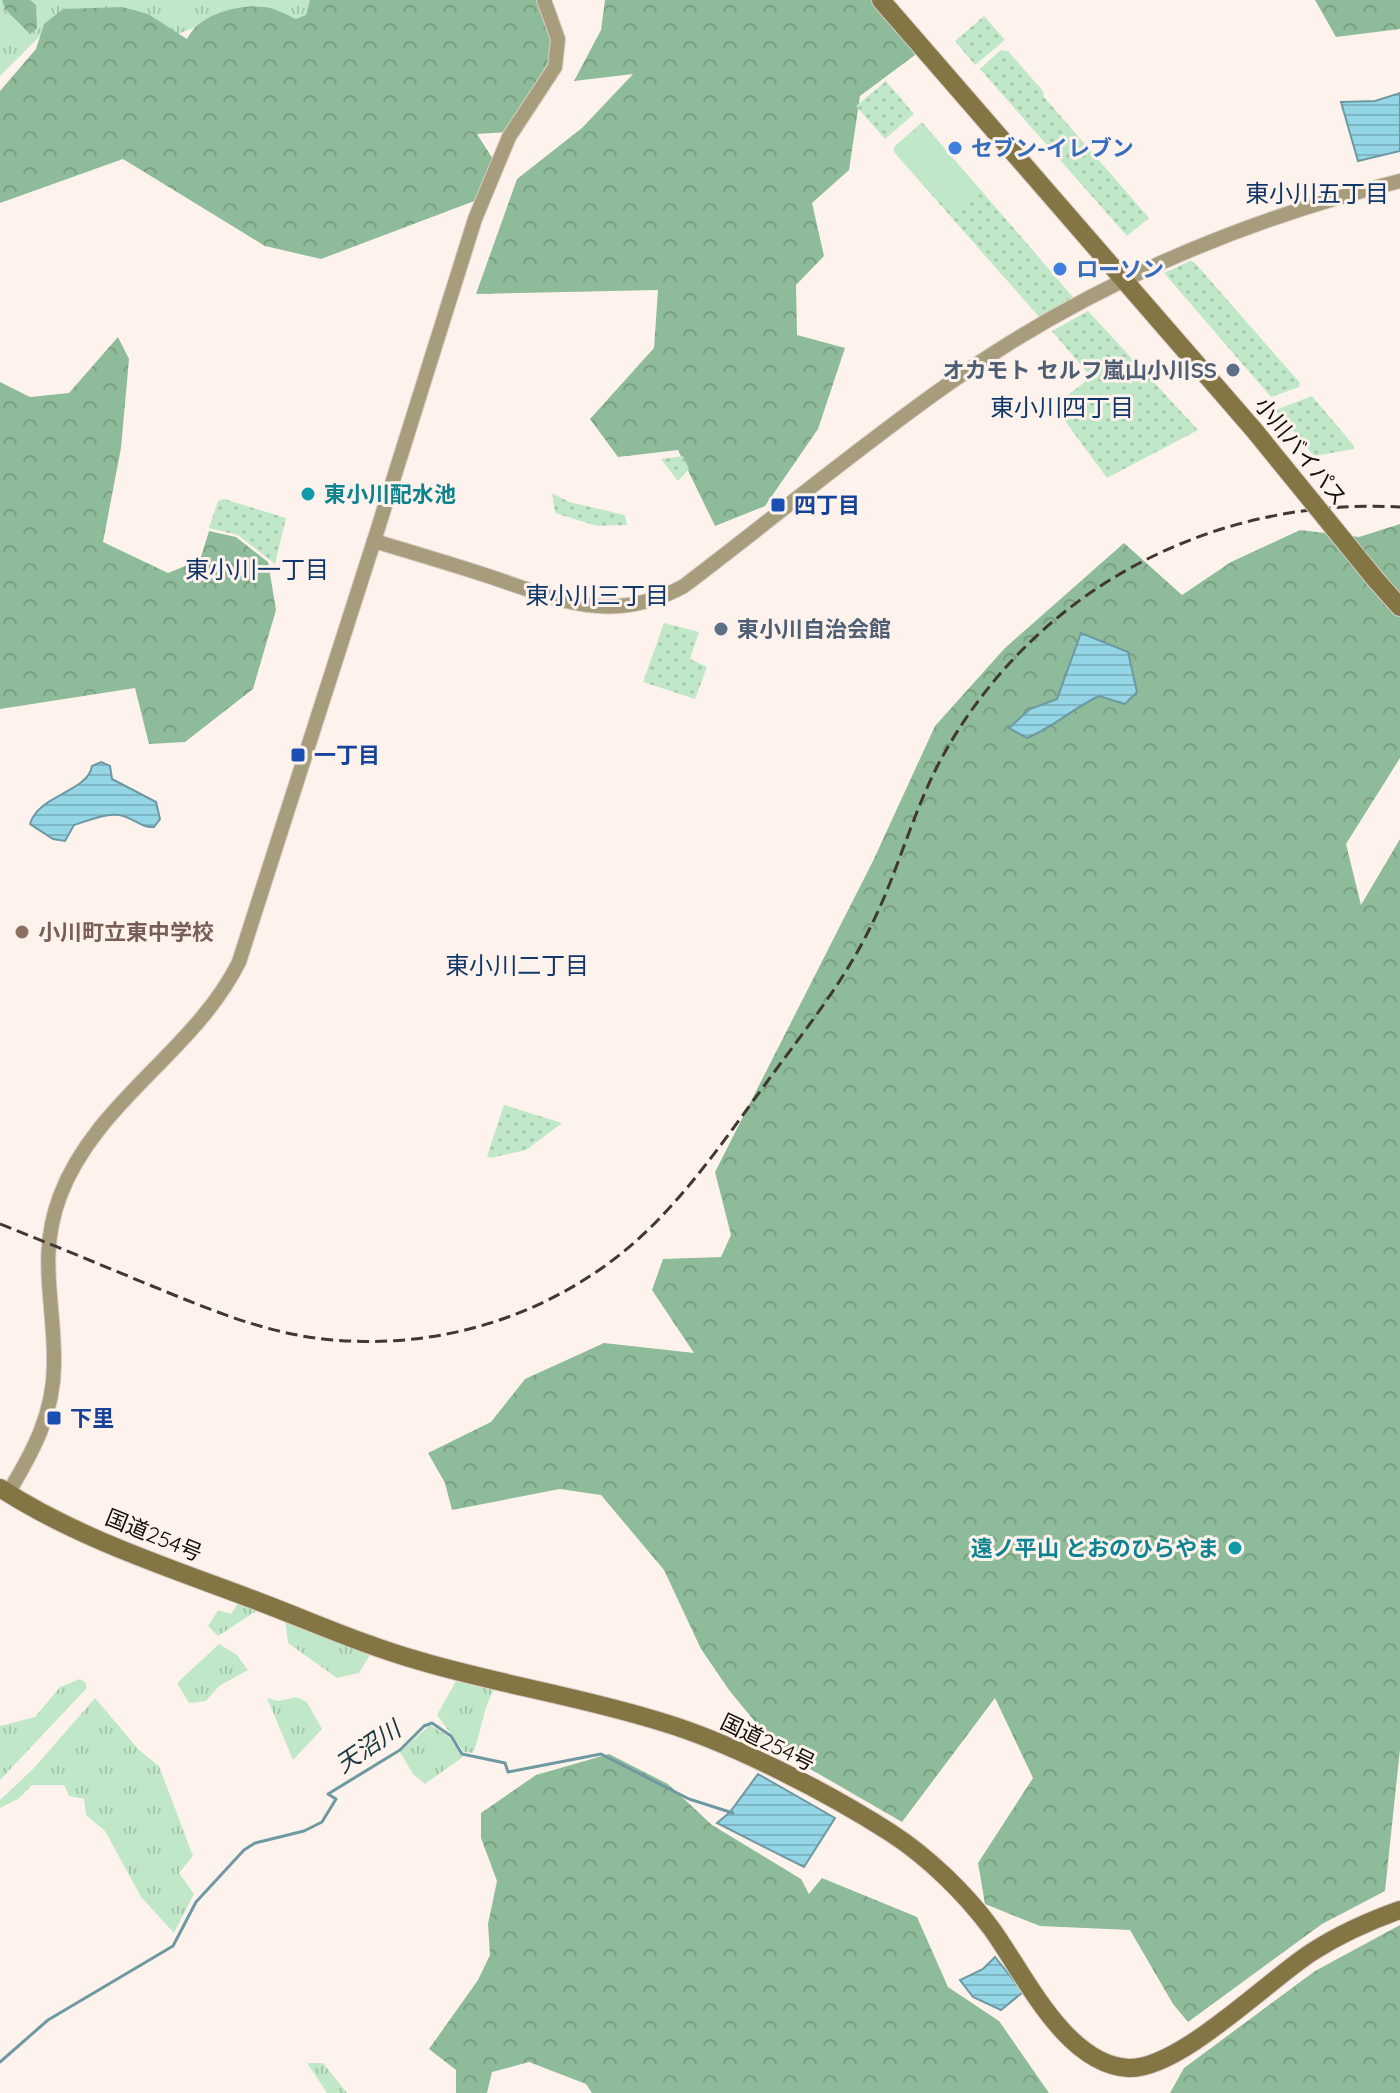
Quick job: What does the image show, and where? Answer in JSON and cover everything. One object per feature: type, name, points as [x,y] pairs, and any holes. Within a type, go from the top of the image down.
[{"type":"highway","name":"小川バイパス","points":[[881,0],[1254,430],[1400,607]]},
{"type":"highway","name":"国道254号","points":[[4,1490],[87,1534],[356,1639],[419,1661],[670,1724],[771,1768],[892,1834],[928,1864],[990,1927],[1060,2028],[1087,2052],[1116,2065],[1143,2066],[1177,2054],[1314,1951],[1362,1924],[1400,1910]]},
{"type":"street","points":[[4,1490],[36,1444],[51,1399],[54,1352],[47,1248],[60,1196],[93,1138],[202,1020],[239,962],[475,219],[509,137],[555,67],[558,39],[544,0]]},
{"type":"street","points":[[374,541],[582,607],[625,607],[658,600],[691,580],[946,385],[1122,279],[1335,197],[1400,181]]},
{"type":"green space","points":[[0,0],[328,0],[306,21],[204,24],[139,49],[63,25],[40,36],[0,76]]},
{"type":"green space","points":[[2,0],[30,0],[36,5],[37,28],[30,34],[5,9]]},
{"type":"green space","points":[[310,0],[539,0],[556,59],[508,132],[477,134],[498,167],[477,200],[321,259],[265,246],[123,159],[0,203],[0,91],[36,49],[44,24],[63,9],[122,7],[148,14],[187,39],[200,23],[220,12],[243,7],[265,7],[296,19],[306,15]]},
{"type":"green space","points":[[605,0],[874,0],[919,52],[860,96],[849,170],[812,203],[824,256],[796,285],[797,335],[845,348],[818,429],[765,506],[715,526],[678,450],[618,457],[590,419],[654,348],[658,290],[476,294],[517,179],[582,128],[633,74],[574,81],[601,30]]},
{"type":"green space","points":[[1315,0],[1400,0],[1400,29],[1336,37]]},
{"type":"green space","points":[[984,16],[1005,40],[975,65],[955,41]]},
{"type":"green space","points":[[1001,50],[1008,51],[1149,218],[1127,236],[980,69]]},
{"type":"green space","points":[[886,81],[914,114],[885,139],[856,106]]},
{"type":"green space","points":[[922,122],[1073,297],[1039,317],[894,152],[894,147]]},
{"type":"green space","points":[[921,127],[980,194],[955,216],[896,148]]},
{"type":"green space","points":[[1190,261],[1300,383],[1299,387],[1271,397],[1164,273]]},
{"type":"green space","points":[[1088,311],[1198,430],[1107,478],[1054,406],[1091,377],[1052,331]]},
{"type":"green space","points":[[118,337],[129,359],[121,448],[103,542],[168,573],[200,560],[209,531],[236,537],[268,562],[276,610],[253,689],[185,742],[149,744],[135,688],[0,709],[0,382],[30,397],[69,393]]},
{"type":"green space","points":[[1312,396],[1354,449],[1314,456],[1275,410]]},
{"type":"green space","points":[[683,456],[689,469],[678,481],[661,459]]},
{"type":"green space","points":[[552,493],[569,502],[625,515],[627,525],[597,526],[555,513]]},
{"type":"green space","points":[[224,499],[286,518],[275,564],[238,535],[209,528],[218,501]]},
{"type":"green space","points":[[1400,524],[1400,758],[1346,844],[1361,905],[1400,839],[1400,1749],[1385,1891],[1322,1924],[1188,2022],[1173,2004],[1130,1930],[1040,1926],[985,1904],[978,1863],[1033,1778],[995,1698],[902,1822],[779,1751],[729,1690],[701,1649],[664,1570],[601,1495],[560,1489],[452,1510],[445,1483],[428,1453],[491,1422],[525,1379],[604,1343],[694,1353],[652,1290],[663,1259],[721,1257],[731,1235],[715,1172],[873,861],[935,726],[1005,648],[1124,543],[1182,595],[1231,562],[1300,530],[1359,537]]},
{"type":"green space","points":[[664,623],[699,632],[690,659],[707,667],[695,699],[643,682]]},
{"type":"green space","points":[[504,1105],[562,1123],[526,1150],[490,1158],[487,1156]]},
{"type":"green space","points":[[238,1603],[258,1610],[218,1636],[208,1626],[218,1610],[231,1614]]},
{"type":"green space","points":[[285,1621],[370,1655],[359,1673],[337,1678],[288,1643]]},
{"type":"green space","points":[[219,1644],[237,1655],[248,1670],[219,1686],[206,1701],[189,1703],[177,1683]]},
{"type":"green space","points":[[80,1679],[86,1683],[86,1689],[0,1780],[0,1726],[35,1717],[60,1687]]},
{"type":"green space","points":[[456,1681],[494,1690],[473,1753],[464,1752],[437,1715]]},
{"type":"green space","points":[[296,1697],[307,1702],[322,1729],[293,1760],[267,1698],[278,1701]]},
{"type":"green space","points":[[95,1698],[139,1750],[159,1766],[193,1856],[179,1873],[194,1894],[174,1933],[141,1897],[105,1831],[86,1815],[84,1799],[69,1796],[64,1785],[32,1785],[18,1799],[0,1808],[0,1800],[33,1769]]},
{"type":"green space","points":[[430,1725],[449,1737],[463,1757],[425,1784],[413,1774],[400,1752]]},
{"type":"green space","points":[[609,1754],[668,1784],[712,1825],[801,1879],[809,1894],[822,1878],[917,1917],[948,1987],[999,2021],[1049,2093],[592,2093],[586,2084],[529,2062],[492,2072],[487,2093],[456,2093],[456,2070],[429,2049],[478,1980],[490,1955],[488,1924],[497,1881],[481,1838],[481,1813],[536,1775]]},
{"type":"green space","points":[[1400,1925],[1400,2093],[1170,2093],[1184,2068],[1315,1971]]},
{"type":"green space","points":[[307,2063],[323,2063],[347,2093],[327,2093]]},
{"type":"water","points":[[1400,93],[1400,151],[1358,161],[1341,102],[1375,101]]},
{"type":"water","points":[[1081,633],[1128,652],[1137,692],[1125,704],[1099,696],[1027,738],[1009,728],[1030,709],[1057,699]]},
{"type":"water","points":[[101,762],[110,766],[112,779],[156,802],[160,819],[154,827],[124,816],[108,815],[74,825],[65,841],[53,839],[30,824],[42,806],[82,782],[92,766]]},
{"type":"water","points":[[758,1774],[835,1818],[804,1867],[717,1823],[730,1812]]},
{"type":"water","points":[[995,1957],[1023,1992],[1001,2010],[973,1997],[960,1980],[983,1969]]},
{"type":"waterway","name":"天沼川","points":[[0,2062],[48,2020],[173,1946],[196,1902],[244,1850],[255,1843],[304,1831],[322,1822],[336,1799],[328,1794],[400,1750],[424,1726],[432,1723],[451,1736],[462,1754],[505,1763],[508,1772],[601,1754],[689,1799],[733,1813]]},
{"type":"railway","points":[[0,1224],[218,1312],[263,1327],[310,1337],[377,1341],[420,1338],[463,1331],[544,1302],[582,1282],[650,1228],[695,1178],[737,1123],[820,1009],[859,949],[945,752],[984,694],[1029,643],[1081,600],[1137,564],[1198,537],[1263,518],[1331,508],[1400,507]]},
{"type":"place","name":"セブン-イレブン","points":[[955,148]]},
{"type":"place","name":"ローソン","points":[[1060,269]]},
{"type":"place","name":"オカモト セルフ嵐山小川SS","points":[[1233,370]]},
{"type":"place","name":"東小川配水池","points":[[308,494]]},
{"type":"place","name":"四丁目","points":[[778,505]]},
{"type":"place","name":"東小川自治会館","points":[[721,629]]},
{"type":"place","name":"一丁目","points":[[298,755]]},
{"type":"place","name":"小川町立東中学校","points":[[22,932]]},
{"type":"place","name":"下里","points":[[54,1418]]},
{"type":"place","name":"遠ノ平山 とおのひらやま","points":[[1235,1548]]},
{"type":"district","name":"東小川五丁目","points":[[1317,194]]},
{"type":"district","name":"東小川四丁目","points":[[1062,408]]},
{"type":"district","name":"東小川一丁目","points":[[257,570]]},
{"type":"district","name":"東小川三丁目","points":[[597,596]]},
{"type":"district","name":"東小川二丁目","points":[[517,966]]}]
